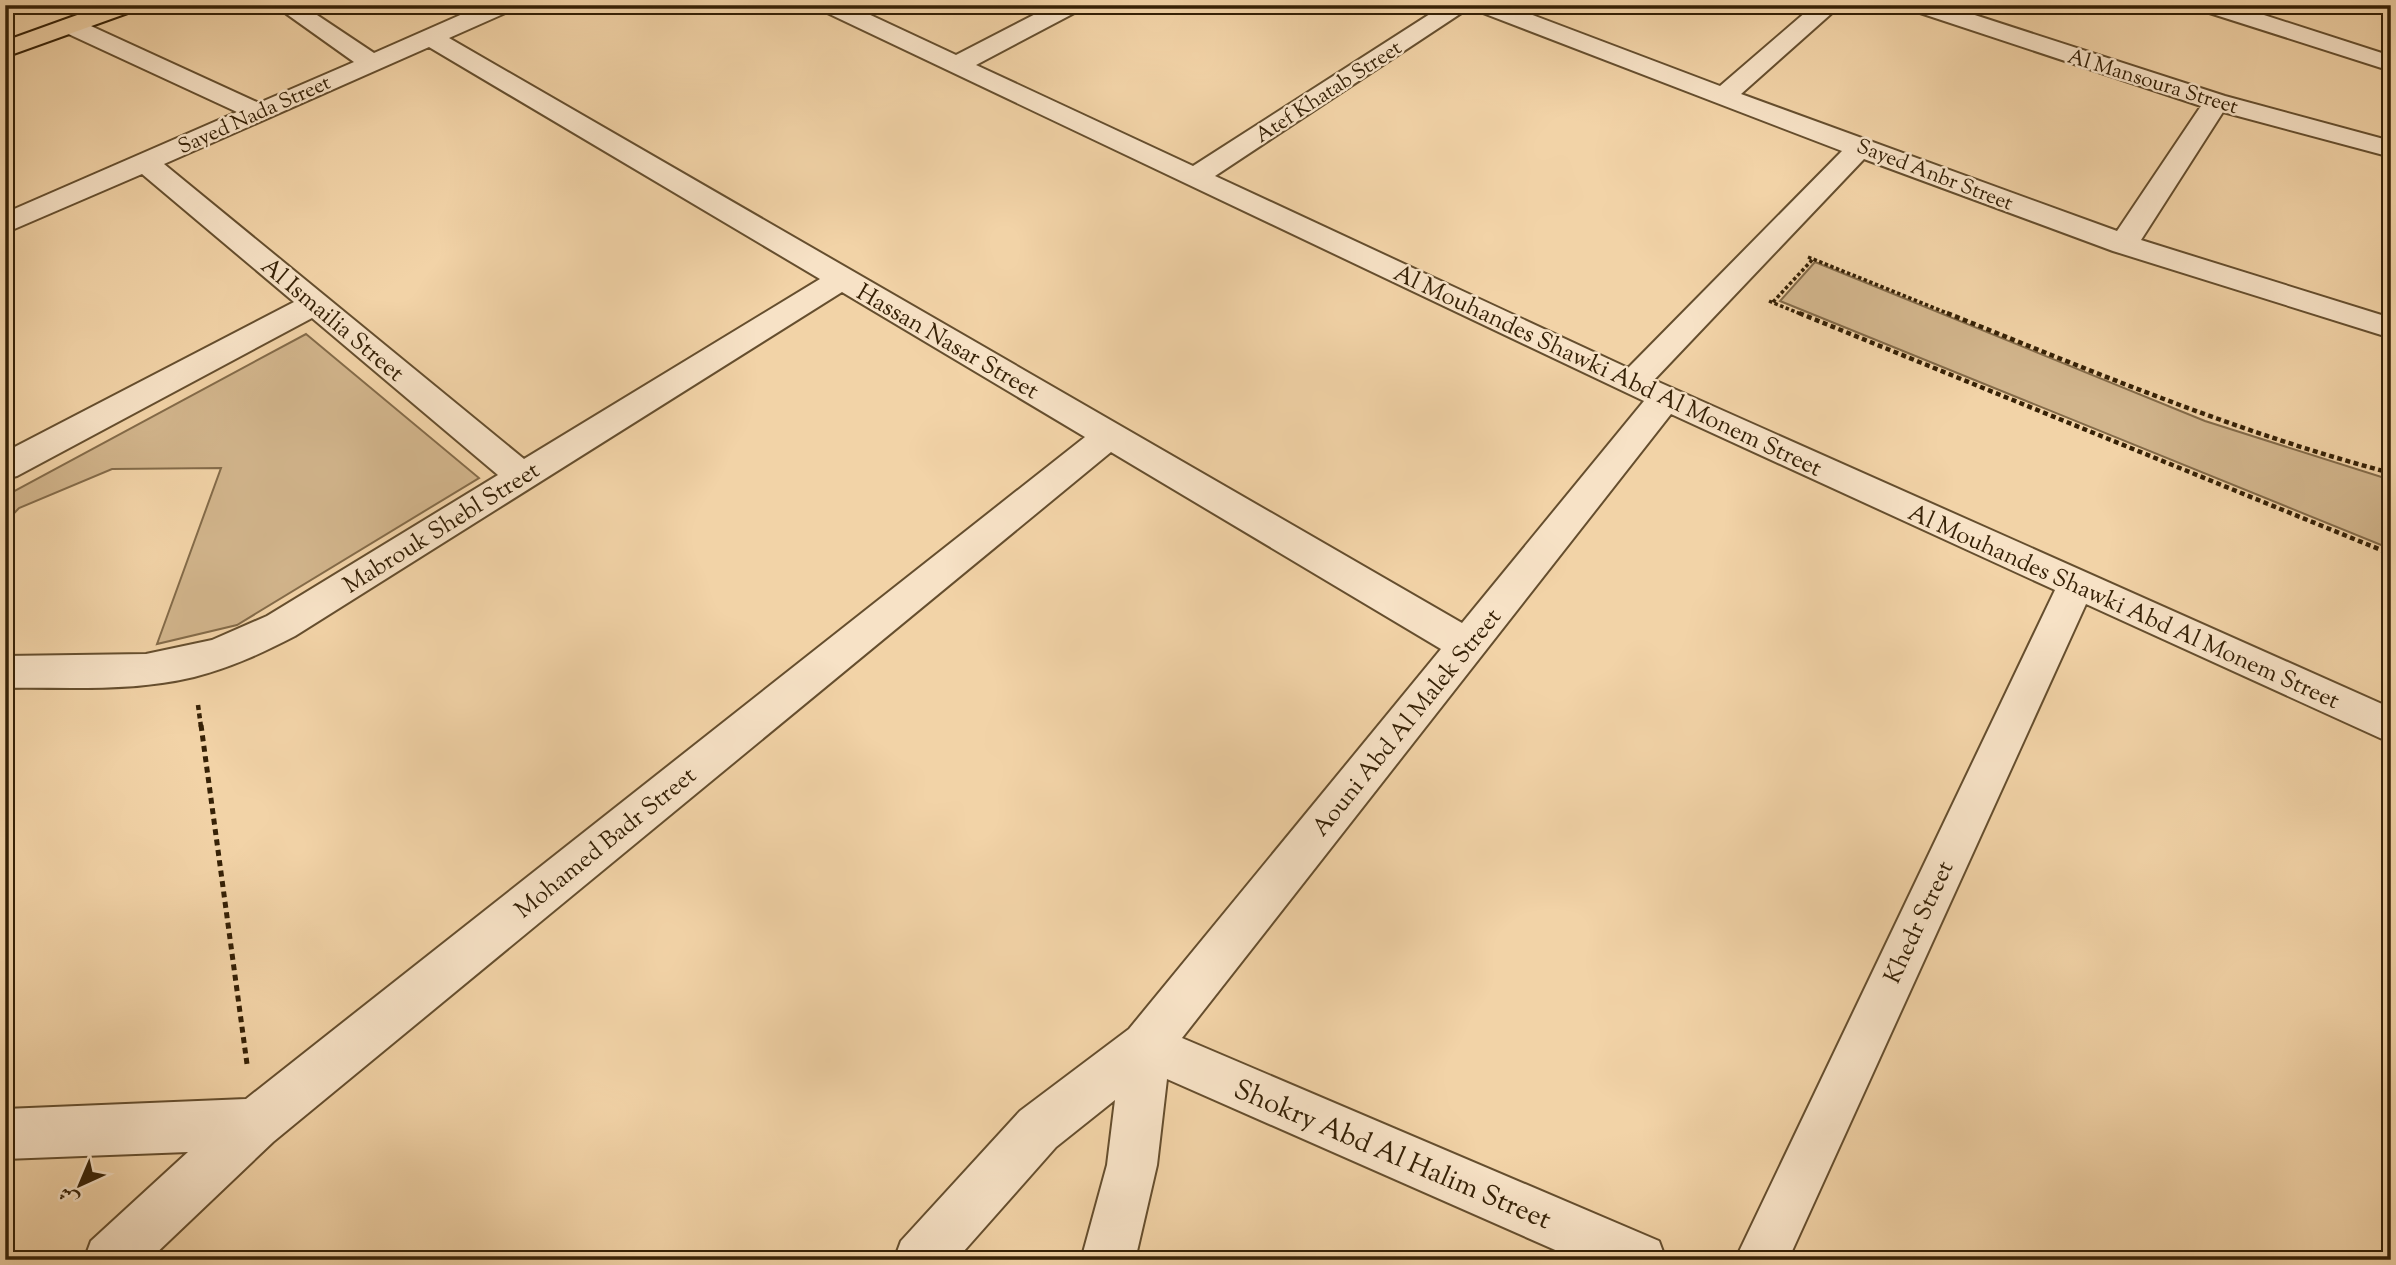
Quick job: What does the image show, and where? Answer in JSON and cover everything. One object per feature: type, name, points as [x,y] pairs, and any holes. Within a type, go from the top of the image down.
[{"type":"highway","points":[[5,50],[128,5]]},
{"type":"street","points":[[286,5],[370,62]]},
{"type":"street","name":"Sayed Nada Street","points":[[5,224],[504,5]]},
{"type":"street","name":"Al Mouhandes Shawki Abd Al Monem Street","points":[[829,5],[1649,391],[2391,726]]},
{"type":"street","points":[[956,65],[1072,5]]},
{"type":"street","name":"Atef Khatab Street","points":[[1195,177],[1461,5]]},
{"type":"street","name":"Sayed Anbr Street","points":[[1483,5],[2123,244],[2290,299],[2391,328]]},
{"type":"street","points":[[1725,95],[1829,5]]},
{"type":"street","name":"Al Mansoura Street","points":[[1919,5],[2216,102],[2391,149]]},
{"type":"street","points":[[2208,5],[2391,64]]},
{"type":"street","points":[[71,26],[258,112]]},
{"type":"street","name":"Hassan Nasar Street","points":[[429,37],[1468,645]]},
{"type":"street","points":[[2123,244],[2216,102]]},
{"type":"street","name":"Aouni Abd Al Malek Street","points":[[920,1260],[1038,1129],[1146,1046],[1468,645],[1728,284],[1861,147]]},
{"type":"street","name":"Al Ismailia Street","points":[[144,162],[522,476]]},
{"type":"street","name":"Mabrouk Shebl Street","points":[[5,672],[146,670],[192,662],[238,647],[281,626],[842,279]]},
{"type":"street","points":[[5,467],[314,304]]},
{"type":"street","name":"Mohamed Badr Street","points":[[110,1260],[255,1124],[1109,436]]},
{"type":"street","name":"Khedr Street","points":[[1761,1260],[2076,585]]},
{"type":"street","points":[[1108,1260],[1132,1165],[1146,1046]]},
{"type":"street","name":"Shokry Abd Al Halim Street","points":[[1146,1046],[1640,1260]]},
{"type":"street","points":[[5,1133],[255,1124]]},
{"type":"path","points":[[1769,242],[2182,408],[2311,452],[2391,473]]},
{"type":"path","points":[[1773,302],[1813,259]]},
{"type":"path","points":[[1728,284],[2391,554]]},
{"type":"path","points":[[192,662],[255,1124]]},
{"type":"shaded area","points":[[1815,262],[2205,421],[2391,480],[2391,549],[1780,301]]},
{"type":"shaded area","points":[[306,334],[479,478],[237,625],[157,644],[221,468],[112,469],[19,508],[5,523],[5,496]]}]
